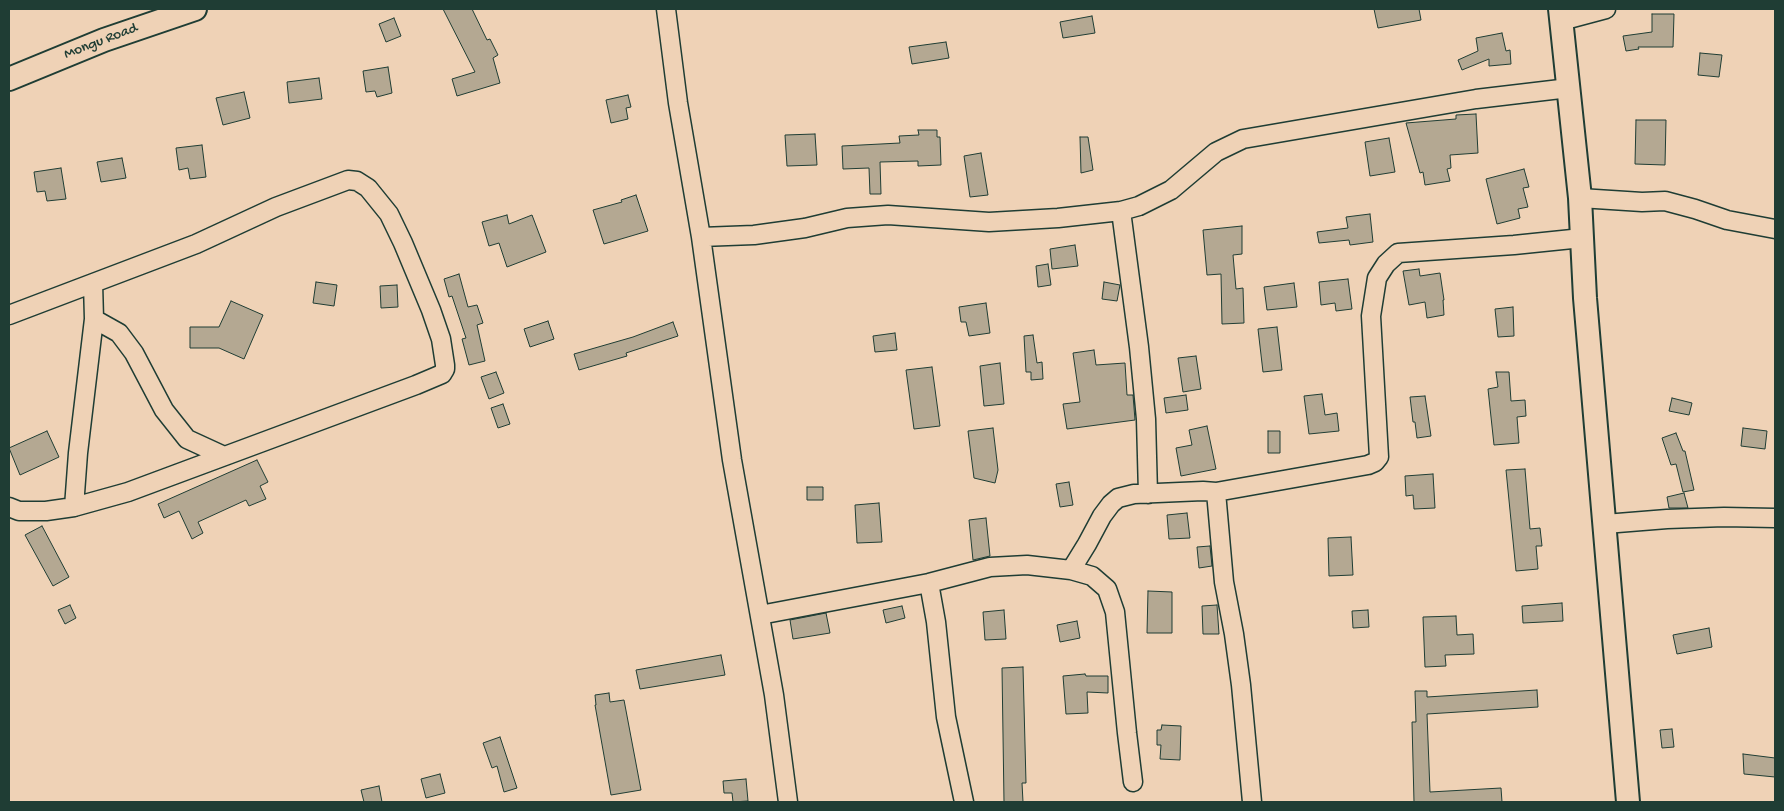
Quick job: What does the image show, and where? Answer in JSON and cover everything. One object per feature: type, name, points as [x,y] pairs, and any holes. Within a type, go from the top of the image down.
[{"type":"main road","name":"Mongu Road","points":[[9,79],[104,40],[195,9]]},
{"type":"main road","points":[[1561,15],[1580,198],[1585,298],[1628,802]]},
{"type":"street","points":[[666,9],[678,103],[701,237],[732,460],[774,695],[788,802]]},
{"type":"street","points":[[1561,15],[1606,9]]},
{"type":"street","points":[[701,237],[754,235],[805,228],[847,218],[888,215],[989,222],[1058,218],[1121,211],[1139,206],[1171,190],[1216,152],[1243,139],[1476,99],[1569,88]]},
{"type":"street","points":[[9,315],[196,244],[276,207],[348,180],[357,181],[368,188],[389,214],[403,243],[434,318],[445,356],[446,370],[442,374],[416,386],[128,492],[74,507],[46,511],[19,511],[9,507]]},
{"type":"street","points":[[1580,198],[1642,202],[1665,201],[1727,220],[1775,229]]},
{"type":"street","points":[[1121,211],[1139,347],[1146,419],[1148,494]]},
{"type":"street","points":[[1071,570],[1110,504],[1118,498],[1148,494],[1216,492],[1330,470],[1368,465],[1375,462],[1379,458],[1371,316],[1377,278],[1386,264],[1398,253],[1582,238]]},
{"type":"street","points":[[74,507],[78,453],[94,319],[93,283]]},
{"type":"street","points":[[94,319],[119,333],[134,353],[164,410],[188,439],[224,456]]},
{"type":"street","points":[[1216,492],[1224,582],[1241,685],[1252,802]]},
{"type":"street","points":[[1605,524],[1667,519],[1775,518]]},
{"type":"street","points":[[760,615],[929,584],[990,567],[1027,565],[1071,570],[1092,576],[1107,589],[1116,612],[1126,733],[1133,782]]},
{"type":"street","points":[[929,584],[936,622],[946,717],[964,802]]},
{"type":"building","points":[[443,9],[472,9],[487,40],[490,39],[498,55],[493,58],[500,83],[457,96],[452,79],[475,72]]},
{"type":"building","points":[[1374,9],[1419,9],[1421,20],[1378,28]]},
{"type":"building","points":[[1652,14],[1674,14],[1673,47],[1638,47],[1639,49],[1626,51],[1623,36],[1652,32]]},
{"type":"building","points":[[1092,16],[1095,33],[1063,38],[1060,22]]},
{"type":"building","points":[[394,18],[401,36],[386,42],[379,24]]},
{"type":"building","points":[[1502,33],[1506,51],[1510,50],[1511,64],[1489,66],[1489,59],[1462,70],[1458,60],[1478,51],[1476,38]]},
{"type":"building","points":[[946,42],[949,58],[912,64],[909,47]]},
{"type":"building","points":[[1700,53],[1722,55],[1719,77],[1698,75]]},
{"type":"building","points":[[388,67],[392,93],[377,97],[375,91],[366,92],[363,71]]},
{"type":"building","points":[[319,78],[322,99],[289,103],[287,82]]},
{"type":"building","points":[[244,92],[250,118],[223,125],[216,98]]},
{"type":"building","points":[[628,95],[631,107],[626,108],[628,119],[611,123],[606,100]]},
{"type":"building","points":[[1476,114],[1478,153],[1450,155],[1451,168],[1447,169],[1450,181],[1425,185],[1423,172],[1420,173],[1406,123],[1456,119],[1456,115]]},
{"type":"building","points":[[1636,120],[1666,120],[1665,165],[1635,164]]},
{"type":"building","points":[[918,130],[937,130],[937,137],[940,137],[941,165],[918,166],[918,161],[880,162],[881,194],[870,194],[869,168],[843,169],[842,146],[900,143],[899,136],[919,135]]},
{"type":"building","points":[[815,134],[817,165],[787,166],[785,135]]},
{"type":"building","points":[[1080,137],[1088,137],[1093,170],[1081,173]]},
{"type":"building","points":[[1389,138],[1395,172],[1370,176],[1365,142]]},
{"type":"building","points":[[202,145],[206,177],[190,179],[188,168],[179,170],[176,148]]},
{"type":"building","points":[[981,153],[988,195],[970,197],[964,156]]},
{"type":"building","points":[[122,158],[126,178],[101,182],[97,162]]},
{"type":"building","points":[[61,168],[66,199],[47,201],[45,191],[37,192],[34,172]]},
{"type":"building","points":[[1524,169],[1529,187],[1523,188],[1528,207],[1518,209],[1520,218],[1497,224],[1486,179]]},
{"type":"building","points":[[636,195],[648,231],[604,244],[593,210],[622,202],[621,200]]},
{"type":"building","points":[[1370,214],[1373,242],[1350,245],[1349,240],[1319,243],[1317,232],[1348,228],[1346,217]]},
{"type":"building","points":[[507,215],[509,224],[532,215],[546,252],[507,267],[499,243],[489,246],[482,222]]},
{"type":"building","points":[[1242,226],[1242,254],[1233,255],[1236,289],[1243,288],[1244,323],[1222,324],[1221,274],[1207,275],[1203,230]]},
{"type":"building","points":[[1075,245],[1078,266],[1052,269],[1050,249]]},
{"type":"building","points":[[1048,264],[1051,285],[1038,287],[1036,266]]},
{"type":"building","points":[[1419,269],[1420,276],[1440,273],[1444,315],[1427,318],[1425,302],[1409,305],[1403,271]]},
{"type":"building","points":[[459,274],[468,307],[477,305],[483,323],[477,325],[485,361],[469,365],[462,339],[466,338],[452,296],[449,297],[444,279]]},
{"type":"building","points":[[1348,279],[1352,309],[1336,311],[1335,303],[1321,305],[1319,282]]},
{"type":"building","points":[[316,282],[337,285],[334,306],[313,303]]},
{"type":"building","points":[[1104,282],[1120,285],[1117,301],[1102,299]]},
{"type":"building","points":[[1294,283],[1297,307],[1267,310],[1264,287]]},
{"type":"building","points":[[397,285],[398,307],[381,308],[380,286]]},
{"type":"building","points":[[231,301],[263,315],[244,359],[219,348],[190,348],[190,327],[219,327]]},
{"type":"building","points":[[986,303],[990,333],[969,336],[966,322],[961,322],[959,307]]},
{"type":"building","points":[[1513,307],[1514,336],[1498,337],[1495,309]]},
{"type":"building","points":[[548,321],[554,339],[530,347],[524,329]]},
{"type":"building","points":[[673,322],[678,336],[626,353],[627,356],[579,370],[574,354],[633,337]]},
{"type":"building","points":[[1277,327],[1282,370],[1263,372],[1258,329]]},
{"type":"building","points":[[895,333],[897,350],[875,352],[873,336]]},
{"type":"building","points":[[1033,335],[1037,363],[1042,362],[1043,379],[1031,380],[1031,372],[1026,372],[1024,336]]},
{"type":"building","points":[[1094,350],[1096,365],[1125,363],[1127,395],[1133,395],[1135,420],[1067,429],[1063,404],[1080,402],[1073,353]]},
{"type":"building","points":[[1196,356],[1201,389],[1183,392],[1178,358]]},
{"type":"building","points":[[1000,363],[1004,404],[984,406],[980,366]]},
{"type":"building","points":[[932,367],[940,426],[914,429],[906,370]]},
{"type":"building","points":[[496,372],[504,393],[489,399],[481,377]]},
{"type":"building","points":[[1496,372],[1509,372],[1511,401],[1525,400],[1526,416],[1517,417],[1519,443],[1494,445],[1488,389],[1498,387]]},
{"type":"building","points":[[1322,394],[1325,415],[1337,413],[1339,431],[1309,434],[1304,396]]},
{"type":"building","points":[[1186,395],[1188,410],[1166,413],[1164,398]]},
{"type":"building","points":[[1425,396],[1431,436],[1417,438],[1410,397]]},
{"type":"building","points":[[1672,398],[1692,403],[1689,415],[1669,411]]},
{"type":"building","points":[[503,404],[510,424],[498,428],[491,408]]},
{"type":"building","points":[[1207,426],[1216,469],[1181,476],[1176,448],[1192,445],[1189,430]]},
{"type":"building","points":[[993,428],[998,470],[995,483],[974,478],[968,431]]},
{"type":"building","points":[[1743,428],[1767,431],[1765,449],[1741,446]]},
{"type":"building","points":[[47,431],[59,457],[20,475],[9,448]]},
{"type":"building","points":[[1268,431],[1280,431],[1280,453],[1268,453]]},
{"type":"building","points":[[1676,433],[1683,451],[1685,451],[1694,490],[1683,492],[1676,464],[1671,465],[1662,438]]},
{"type":"building","points":[[257,460],[268,482],[260,486],[266,499],[249,506],[246,500],[198,522],[203,533],[192,539],[179,511],[164,518],[158,504]]},
{"type":"building","points":[[1525,469],[1530,529],[1540,528],[1542,546],[1536,546],[1538,569],[1516,571],[1506,470]]},
{"type":"building","points":[[1433,474],[1435,508],[1414,509],[1413,495],[1406,496],[1405,476]]},
{"type":"building","points":[[1069,482],[1073,505],[1060,507],[1056,484]]},
{"type":"building","points":[[807,487],[823,487],[823,500],[807,500]]},
{"type":"building","points":[[1684,493],[1688,508],[1669,508],[1667,497]]},
{"type":"building","points":[[879,503],[882,542],[857,543],[855,505]]},
{"type":"building","points":[[1187,513],[1190,538],[1169,539],[1167,515]]},
{"type":"building","points":[[986,518],[990,556],[973,560],[969,520]]},
{"type":"building","points":[[42,526],[69,577],[53,586],[25,535]]},
{"type":"building","points":[[1351,537],[1353,575],[1329,576],[1328,538]]},
{"type":"building","points":[[1210,546],[1212,566],[1199,568],[1197,547]]},
{"type":"building","points":[[1148,591],[1172,592],[1172,633],[1147,633]]},
{"type":"building","points":[[1562,603],[1563,621],[1523,623],[1522,606]]},
{"type":"building","points":[[70,605],[76,618],[65,624],[58,610]]},
{"type":"building","points":[[1217,605],[1219,634],[1203,634],[1202,606]]},
{"type":"building","points":[[902,606],[905,618],[886,623],[883,610]]},
{"type":"building","points":[[1004,610],[1006,639],[985,640],[983,612]]},
{"type":"building","points":[[1368,610],[1369,627],[1353,628],[1352,611]]},
{"type":"building","points":[[826,613],[830,633],[793,639],[790,620]]},
{"type":"building","points":[[1456,616],[1457,635],[1473,634],[1474,654],[1445,655],[1446,666],[1425,667],[1423,617]]},
{"type":"building","points":[[1077,621],[1080,638],[1060,642],[1057,625]]},
{"type":"building","points":[[1709,628],[1712,647],[1677,654],[1673,635]]},
{"type":"building","points":[[721,655],[725,675],[640,689],[636,670]]},
{"type":"building","points":[[1023,667],[1026,783],[1022,783],[1023,802],[1004,802],[1002,668]]},
{"type":"building","points":[[1085,674],[1086,676],[1108,676],[1108,693],[1087,692],[1088,713],[1066,714],[1063,676]]},
{"type":"building","points":[[1537,690],[1538,707],[1427,714],[1430,792],[1501,788],[1502,802],[1414,802],[1412,722],[1416,722],[1415,691],[1427,691],[1427,697]]},
{"type":"building","points":[[609,693],[610,702],[624,700],[641,790],[611,795],[595,705],[595,695]]},
{"type":"building","points":[[1162,725],[1181,726],[1180,760],[1160,759],[1161,745],[1157,745],[1157,730],[1161,730]]},
{"type":"building","points":[[1672,729],[1674,747],[1662,748],[1660,730]]},
{"type":"building","points":[[500,737],[517,788],[504,792],[497,766],[492,768],[483,743]]},
{"type":"building","points":[[1743,754],[1775,758],[1775,777],[1744,774]]},
{"type":"building","points":[[440,774],[445,793],[426,798],[421,779]]},
{"type":"building","points":[[746,779],[748,801],[733,802],[732,793],[724,793],[723,781]]},
{"type":"building","points":[[379,786],[382,802],[364,802],[361,790]]}]
